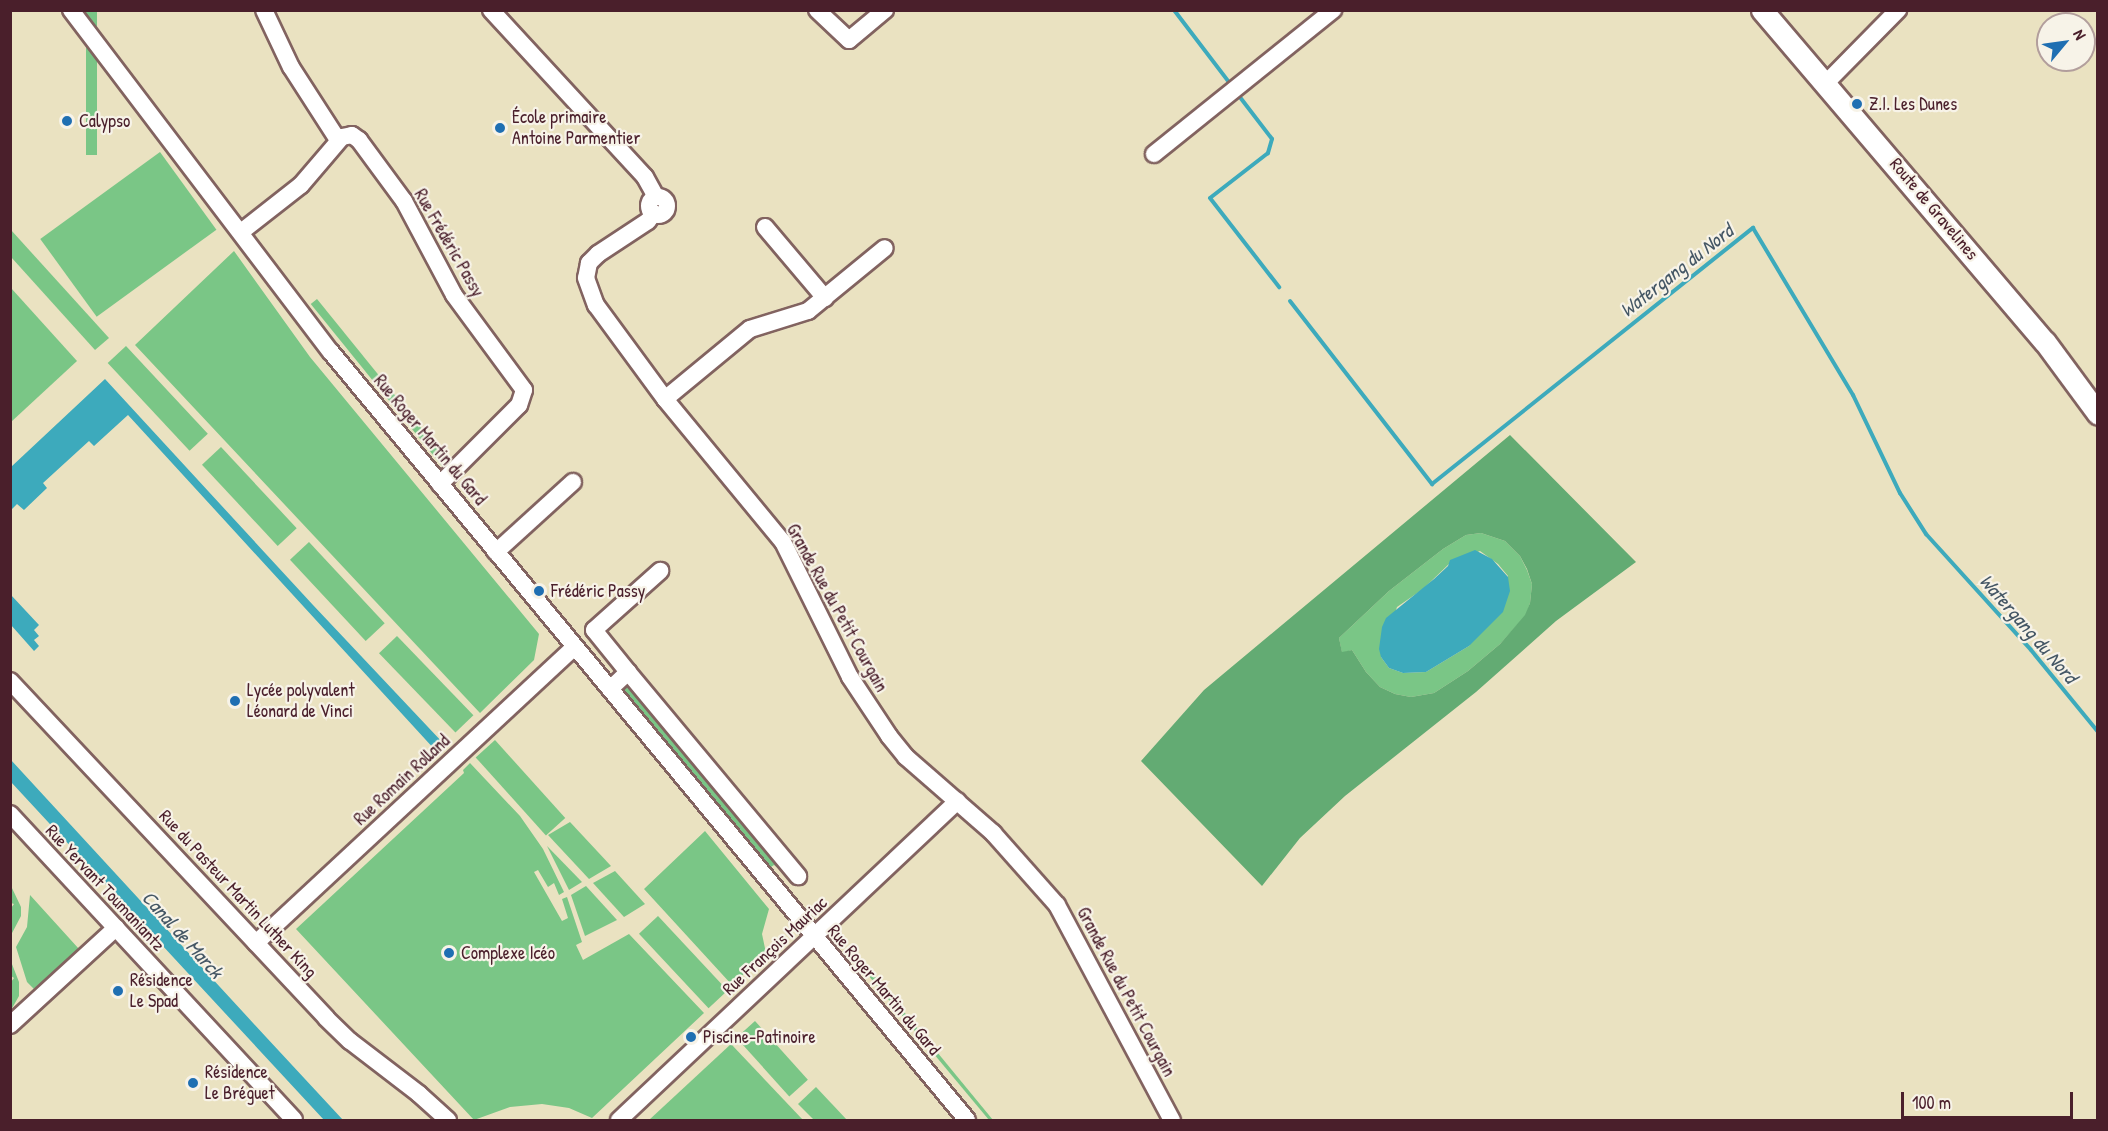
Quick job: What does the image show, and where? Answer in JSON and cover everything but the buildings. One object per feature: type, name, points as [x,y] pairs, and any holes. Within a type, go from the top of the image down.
[{"type":"main road","name":"Route de Gravelines","points":[[1762,10],[2045,342],[2097,414]]},
{"type":"street","name":"Rue Roger Martin du Gard","points":[[71,10],[325,344],[967,1120]]},
{"type":"street","points":[[241,232],[301,185],[338,140],[291,67],[264,10]]},
{"type":"street","name":"Grande Rue du Petit Courgain","points":[[491,10],[645,177],[655,205],[638,229],[594,256],[589,263],[586,278],[599,310],[665,399],[783,542],[850,677],[889,736],[906,756],[1008,849],[1057,905],[1172,1120]]},
{"type":"street","points":[[817,10],[849,40],[885,10]]},
{"type":"street","points":[[1154,154],[1334,10]]},
{"type":"street","points":[[1826,83],[1898,10]]},
{"type":"street","name":"Rue Frédéric Passy","points":[[338,140],[349,134],[359,140],[404,201],[454,295],[524,390],[519,405],[440,484]]},
{"type":"street","points":[[765,227],[825,298]]},
{"type":"street","points":[[665,399],[750,329],[802,314],[885,248]]},
{"type":"street","points":[[496,552],[573,482]]},
{"type":"street","points":[[660,571],[594,630],[794,872],[772,885]]},
{"type":"street","name":"Rue Romain Rolland","points":[[256,943],[574,647]]},
{"type":"street","points":[[610,689],[628,672]]},
{"type":"street","name":"Rue du Pasteur Martin Luther King","points":[[10,681],[344,1035],[448,1120]]},
{"type":"street","name":"Rue François Mauriac","points":[[619,1120],[957,801]]},
{"type":"street","name":"Rue Yervant Toumaniantz","points":[[10,813],[294,1120]]},
{"type":"street","points":[[10,1025],[116,928]]},
{"type":"green space","points":[[86,11],[97,11],[97,155],[86,155]]},
{"type":"green space","points":[[160,152],[216,230],[97,317],[40,239]]},
{"type":"green space","points":[[11,230],[109,338],[95,350],[11,257]]},
{"type":"green space","points":[[234,251],[310,357],[539,634],[534,660],[480,713],[135,345]]},
{"type":"green space","points":[[11,288],[77,361],[11,422]]},
{"type":"green space","points":[[317,299],[450,464],[444,469],[311,304]]},
{"type":"green space","points":[[126,346],[208,434],[190,451],[108,363]]},
{"type":"green space","points":[[1510,435],[1636,562],[1556,621],[1476,692],[1345,796],[1300,838],[1262,886],[1141,761],[1204,690]],"holes":[[[1481,533],[1505,541],[1520,556],[1527,569],[1532,584],[1530,603],[1525,615],[1500,644],[1468,671],[1434,693],[1411,697],[1395,694],[1380,687],[1366,672],[1352,650],[1342,652],[1339,638],[1389,591],[1443,549],[1466,535]]]},
{"type":"green space","points":[[221,447],[297,528],[278,546],[202,465]]},
{"type":"green space","points":[[1481,533],[1505,541],[1520,556],[1532,584],[1526,615],[1500,644],[1468,671],[1434,693],[1411,697],[1395,694],[1380,687],[1366,672],[1352,650],[1342,653],[1339,638],[1389,591],[1443,549],[1466,535]],"holes":[[[1480,551],[1498,564],[1508,576],[1469,646],[1426,672],[1403,673],[1389,668],[1381,657],[1397,607],[1423,589],[1450,563]]]},
{"type":"green space","points":[[309,542],[385,623],[366,641],[290,560]]},
{"type":"green space","points":[[397,636],[473,715],[455,732],[379,653]]},
{"type":"green space","points":[[629,681],[782,866],[779,869],[774,865],[768,869],[619,688]]},
{"type":"green space","points":[[495,740],[565,818],[546,835],[476,757]]},
{"type":"green space","name":"Complexe Icéo","points":[[470,763],[520,816],[543,849],[564,892],[559,895],[554,883],[548,887],[538,870],[534,872],[562,921],[568,918],[562,899],[567,897],[582,942],[576,945],[583,960],[629,934],[704,1013],[592,1118],[569,1108],[542,1104],[510,1107],[474,1120],[296,929],[464,773],[463,770]]},
{"type":"green space","points":[[570,822],[611,866],[589,879],[548,835]]},
{"type":"green space","points":[[705,831],[769,909],[762,934],[766,953],[732,985],[644,889]]},
{"type":"green space","points":[[547,846],[582,882],[569,890]]},
{"type":"green space","points":[[615,871],[645,904],[624,917],[593,883]]},
{"type":"green space","points":[[11,886],[21,907],[21,916],[11,935],[11,908],[14,904],[11,903]]},
{"type":"green space","points":[[586,886],[617,920],[585,936],[571,895]]},
{"type":"green space","points":[[30,895],[79,949],[34,989],[27,982],[16,947],[27,927]]},
{"type":"green space","points":[[658,916],[728,991],[709,1008],[639,934]]},
{"type":"green space","points":[[10,959],[19,982],[19,996],[11,1010],[11,982],[14,978],[11,976]]},
{"type":"green space","points":[[872,973],[993,1120],[989,1120],[868,975]]},
{"type":"green space","points":[[755,1021],[808,1080],[789,1096],[736,1038]]},
{"type":"green space","points":[[731,1044],[803,1120],[649,1120]]},
{"type":"green space","points":[[816,1087],[847,1120],[814,1120],[798,1104]]},
{"type":"water","points":[[105,379],[444,744],[436,751],[128,415],[94,446],[89,441],[43,483],[47,488],[24,510],[17,504],[11,510],[11,467]]},
{"type":"water","points":[[1475,550],[1492,559],[1508,577],[1510,591],[1503,612],[1469,646],[1426,672],[1403,673],[1389,668],[1381,657],[1379,649],[1382,627],[1386,618],[1434,579],[1448,566],[1450,560]]},
{"type":"water","points":[[11,595],[39,625],[34,630],[39,636],[34,640],[39,646],[34,651],[11,625]]},
{"type":"water","points":[[11,760],[343,1120],[324,1120],[11,782]]},
{"type":"waterway","name":"Watergang du Nord","points":[[1174,10],[1232,86]]},
{"type":"waterway","name":"Watergang du Nord","points":[[1236,92],[1272,139],[1268,153],[1210,198],[1279,287]]},
{"type":"waterway","name":"Watergang du Nord","points":[[1290,301],[1432,484],[1753,228],[1853,395],[1900,493],[1926,534],[2031,650],[2098,732]]},
{"type":"place","name":"Z.I. Les Dunes","points":[[1857,104]]},
{"type":"place","name":"Calypso","points":[[67,121]]},
{"type":"place","name":"École primaire Antoine Parmentier","points":[[500,128]]},
{"type":"place","name":"Frédéric Passy","points":[[539,591]]},
{"type":"place","name":"Lycée polyvalent Léonard de Vinci","points":[[235,701]]},
{"type":"place","name":"Complexe Icéo","points":[[449,953]]},
{"type":"place","name":"Résidence Le Spad","points":[[118,991]]},
{"type":"place","name":"Piscine-Patinoire","points":[[691,1037]]},
{"type":"place","name":"Résidence Le Bréguet","points":[[193,1083]]},
{"type":"water label","name":"Canal de Marck","points":[[183,934]]}]
